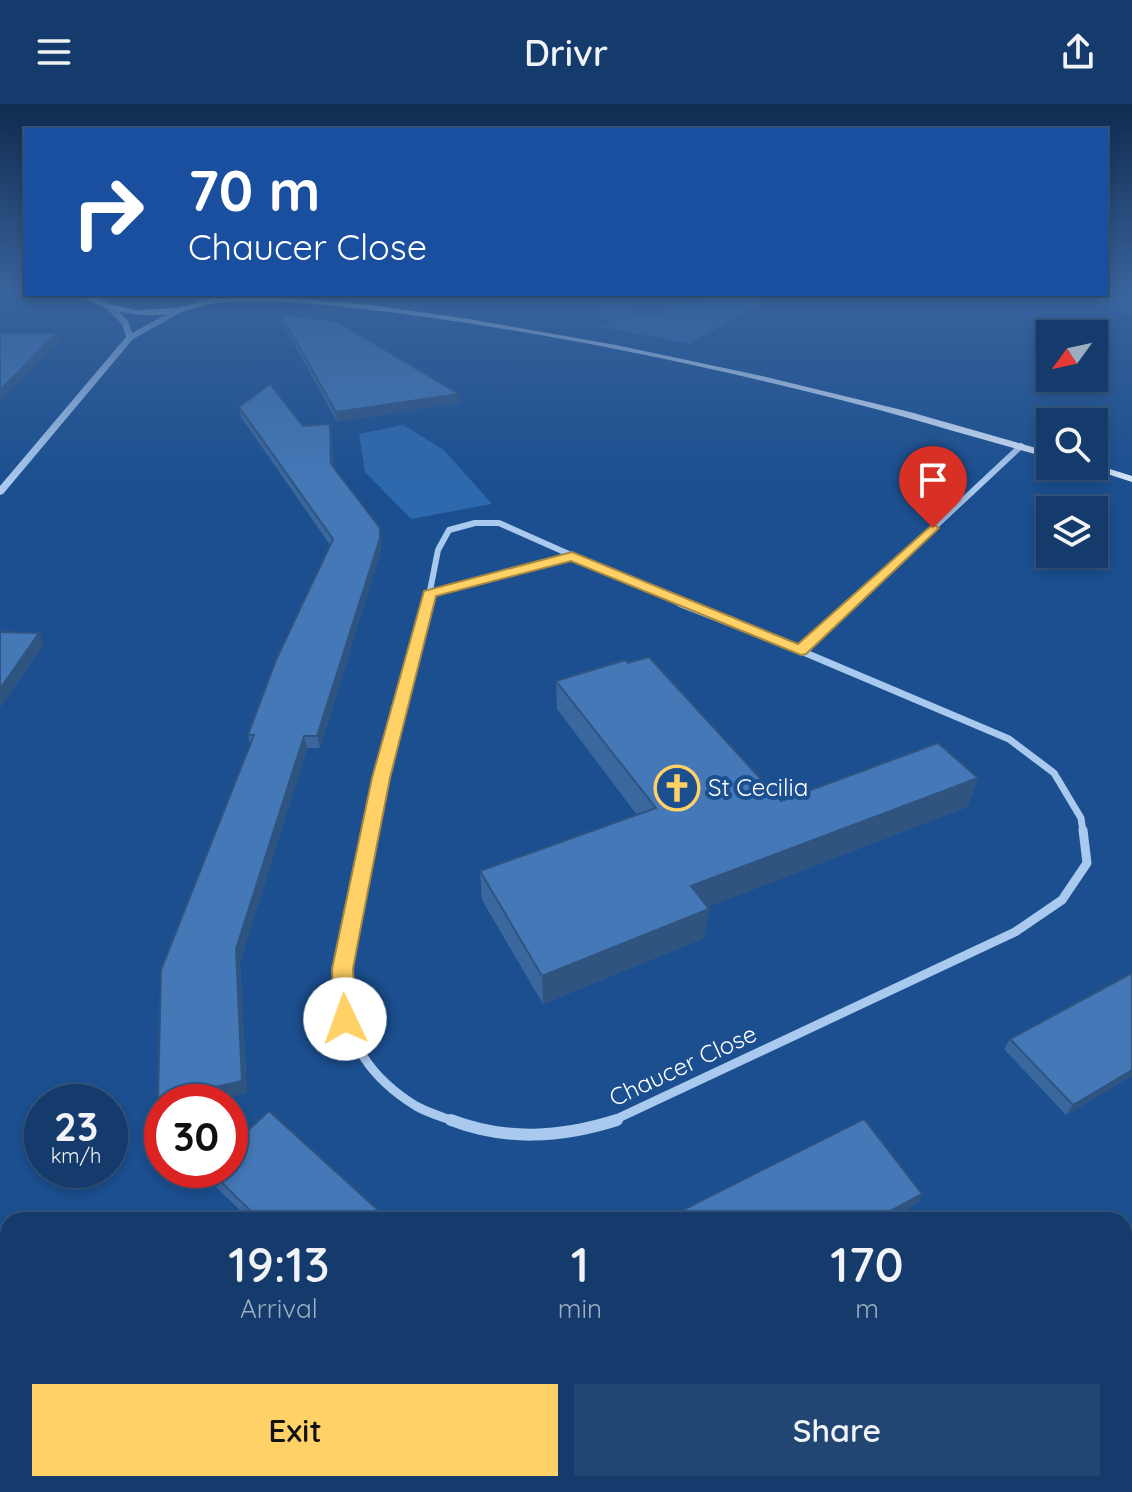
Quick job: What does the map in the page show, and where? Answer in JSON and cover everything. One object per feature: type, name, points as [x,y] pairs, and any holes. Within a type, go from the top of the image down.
[{"type":"main road","points":[[658,355],[761,378],[1036,451]]},
{"type":"main road","points":[[1108,472],[1132,479]]},
{"type":"street","points":[[0,492],[115,355]]},
{"type":"street","points":[[801,651],[1021,446]]},
{"type":"street","name":"Chaucer Close","points":[[475,523],[499,523],[572,556],[1009,739],[1054,773],[1081,818],[1087,863],[1062,900],[1015,932],[614,1121],[541,1137],[475,1129],[417,1107],[370,1069],[345,1019],[342,969],[381,778],[430,594],[438,550],[449,530],[475,523]]},
{"type":"street","points":[[430,594],[572,556]]},
{"type":"shaded area","points":[[403,425],[444,450],[492,504],[411,519],[365,472],[359,434]]},
{"type":"building","points":[[0,355],[35,355],[0,390]]},
{"type":"building","points":[[304,355],[393,355],[459,394],[336,412]]},
{"type":"building","points":[[270,384],[303,426],[330,424],[331,464],[380,528],[380,538],[317,736],[304,736],[236,949],[242,1081],[229,1084],[158,1084],[161,970],[254,735],[248,735],[276,660],[333,539],[239,407]]},
{"type":"building","points":[[0,632],[39,633],[0,689]]},
{"type":"building","points":[[649,657],[781,801],[938,743],[978,778],[691,886],[709,909],[542,976],[480,871],[656,808],[556,681],[625,660],[628,663]]},
{"type":"building","points":[[1132,973],[1132,1070],[1073,1105],[1010,1039]]},
{"type":"building","points":[[269,1111],[380,1212],[252,1212],[227,1188],[248,1188],[248,1130]]},
{"type":"building","points":[[864,1119],[922,1194],[889,1212],[679,1212]]},
{"type":"place","name":"St Cecilia","points":[[677,788]]},
{"type":"route","points":[[345,1019],[342,969],[381,778],[430,594],[572,556],[644,589],[801,651],[933,528]]}]
